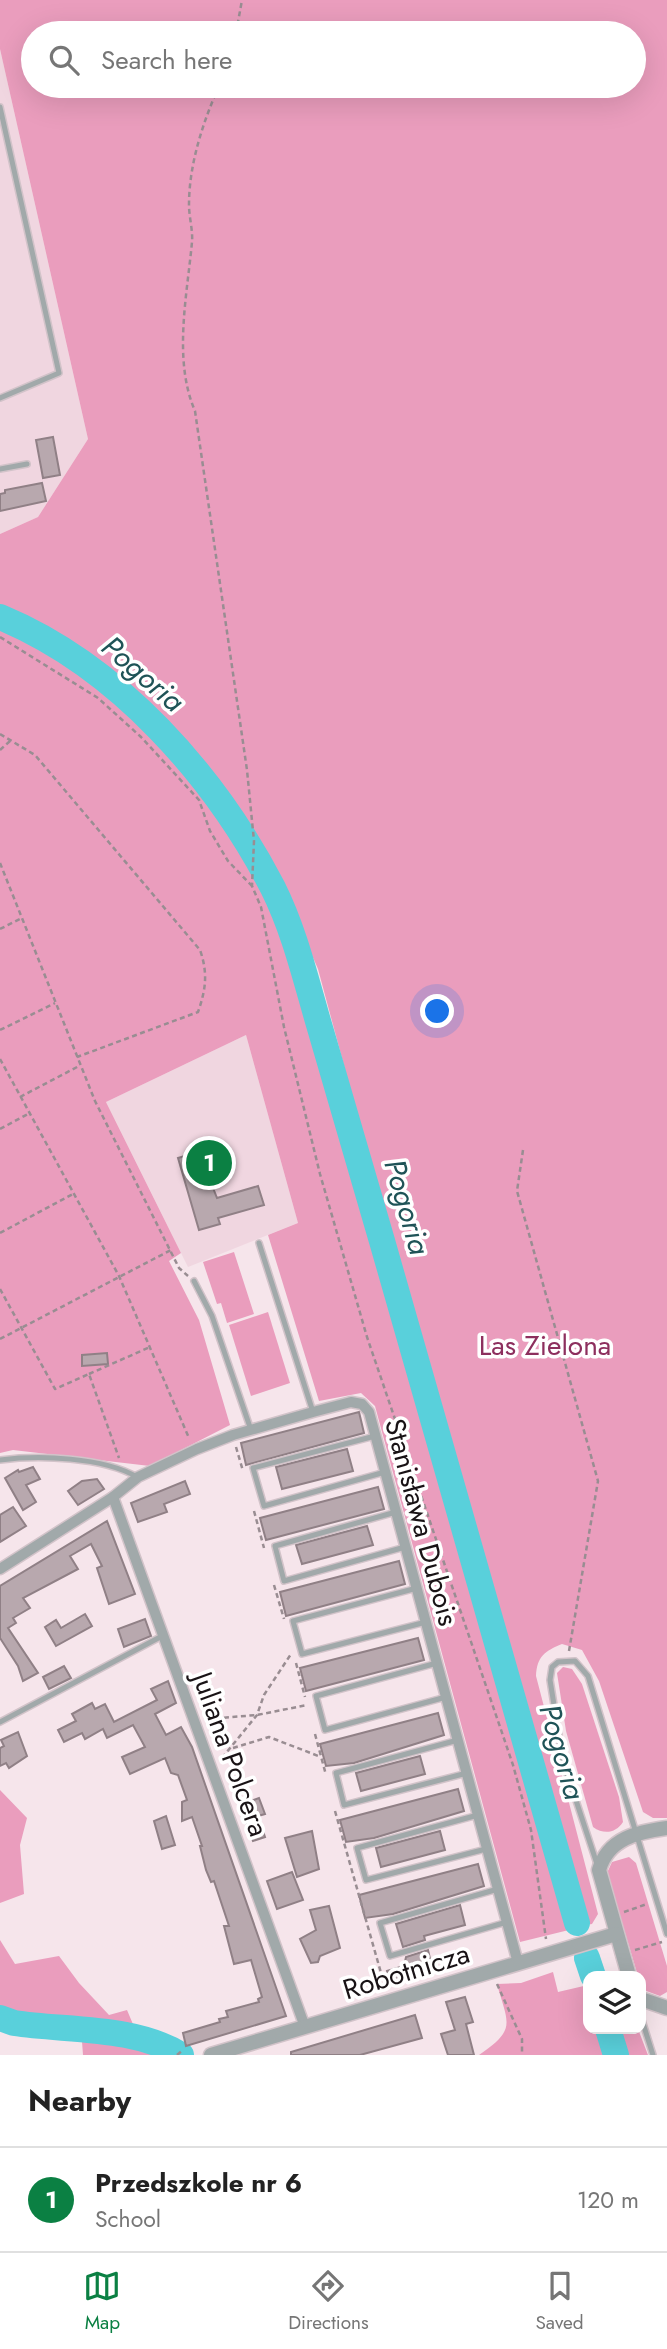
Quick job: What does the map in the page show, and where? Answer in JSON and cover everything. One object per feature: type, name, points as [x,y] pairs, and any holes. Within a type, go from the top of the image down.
[{"type":"street","name":"Stanisława Dubois","points":[[0,1569],[113,1497],[138,1477],[197,1449],[313,1412],[357,1402],[367,1407],[518,1963]]},
{"type":"street","name":"Juliana Polcera","points":[[113,1497],[305,2027]]},
{"type":"street","points":[[627,1971],[599,1870],[610,1850],[637,1833],[667,1828]]},
{"type":"street","name":"Robotnicza","points":[[211,2055],[615,1934]]},
{"type":"street","points":[[646,2001],[667,2008]]},
{"type":"lane","points":[[0,107],[59,373],[0,398]]},
{"type":"lane","points":[[0,469],[27,464]]},
{"type":"lane","points":[[259,1243],[313,1412]]},
{"type":"lane","points":[[194,1281],[212,1316],[251,1430]]},
{"type":"lane","points":[[375,1436],[253,1468],[264,1506],[385,1472]]},
{"type":"lane","points":[[0,1460],[54,1458],[122,1468],[138,1477]]},
{"type":"lane","points":[[396,1512],[275,1546],[278,1558],[284,1581],[405,1547]]},
{"type":"lane","points":[[417,1588],[293,1621],[302,1654],[426,1622]]},
{"type":"lane","points":[[0,1722],[164,1635]]},
{"type":"lane","points":[[599,1870],[564,1761],[550,1680],[552,1667],[568,1660],[575,1661],[588,1676],[667,1934]]},
{"type":"lane","points":[[437,1663],[316,1696],[325,1730],[447,1697]]},
{"type":"lane","points":[[458,1740],[335,1773],[344,1805],[467,1773]]},
{"type":"lane","points":[[478,1815],[357,1847],[366,1880],[487,1848]]},
{"type":"lane","points":[[498,1889],[380,1923],[390,1956],[507,1922]]},
{"type":"lane","points":[[646,2033],[653,2055]]},
{"type":"path","points":[[238,21],[242,0]]},
{"type":"path","points":[[215,98],[200,138],[189,204],[192,237],[184,316],[185,390],[195,411],[222,591],[254,841],[252,886],[261,907],[284,1027],[320,1174],[367,1337],[517,1778],[531,1830],[543,1928],[550,1954]]},
{"type":"path","points":[[0,637],[98,698],[141,737],[199,800],[210,831],[228,860],[252,886]]},
{"type":"path","points":[[0,734],[35,755],[200,950],[205,964],[206,987],[198,1012],[77,1057]]},
{"type":"path","points":[[0,750],[10,741]]},
{"type":"path","points":[[0,863],[80,1066],[179,1268],[194,1281]]},
{"type":"path","points":[[0,929],[20,919]]},
{"type":"path","points":[[0,1030],[55,1003]]},
{"type":"path","points":[[0,1059],[119,1276],[188,1437],[197,1449]]},
{"type":"path","points":[[20,1097],[80,1066]]},
{"type":"path","points":[[0,1129],[29,1114]]},
{"type":"path","points":[[523,1150],[517,1191],[598,1482],[568,1660]]},
{"type":"path","points":[[0,1233],[73,1194]]},
{"type":"path","points":[[0,1339],[172,1250]]},
{"type":"path","points":[[0,1289],[55,1389],[150,1347]]},
{"type":"path","points":[[89,1374],[122,1468]]},
{"type":"path","points":[[212,1767],[233,1748],[257,1715],[264,1695],[293,1651]]},
{"type":"path","points":[[195,1720],[257,1715],[307,1705]]},
{"type":"path","points":[[233,1748],[269,1737],[321,1757]]},
{"type":"path","points":[[611,1916],[657,1900]]},
{"type":"path","points":[[622,1954],[667,1940]]},
{"type":"path","points":[[493,1971],[522,2039],[522,2055]]},
{"type":"path","points":[[177,2054],[183,2050]]},
{"type":"shaded area","points":[[0,49],[88,439],[38,517],[0,534]]},
{"type":"shaded area","points":[[246,1035],[298,1223],[188,1267],[106,1102]]},
{"type":"green space","name":"Las Zielona","points":[[0,0],[667,0],[667,1818],[653,1818],[643,1812],[599,1681],[582,1650],[562,1644],[547,1652],[540,1659],[536,1676],[598,1914],[592,1924],[586,1925],[581,1916],[429,1382],[318,969],[267,852],[251,835],[257,876],[295,971],[573,1929],[520,1942],[375,1406],[361,1393],[319,1401],[268,1235],[298,1223],[246,1035],[106,1102],[181,1253],[169,1261],[199,1320],[230,1425],[150,1466],[13,1450],[0,1453],[0,534],[38,517],[88,439],[0,49]]},
{"type":"green space","points":[[234,1252],[254,1314],[227,1323],[221,1303],[217,1304],[203,1262]]},
{"type":"green space","points":[[268,1312],[290,1383],[251,1396],[229,1325]]},
{"type":"green space","points":[[563,1667],[572,1669],[582,1684],[619,1797],[623,1822],[613,1831],[605,1832],[593,1827],[566,1731],[557,1673]]},
{"type":"green space","points":[[0,1790],[27,1818],[20,1845],[24,1894],[0,1903]]},
{"type":"green space","points":[[629,1857],[636,1863],[667,1966],[667,1992],[660,1996],[646,1991],[646,1971],[636,1971],[607,1873],[612,1862]]},
{"type":"green space","points":[[0,1940],[15,1964],[59,1956],[79,1983],[109,2015],[127,2010],[135,2029],[188,2050],[173,2055],[83,2055],[81,2028],[0,2010]]},
{"type":"green space","points":[[553,1972],[558,1992],[583,1986],[583,2034],[640,2034],[648,2055],[479,2055],[499,2039],[506,2025],[497,1984],[521,1983]]},
{"type":"building","points":[[53,437],[60,475],[43,478],[36,440]]},
{"type":"building","points":[[42,483],[46,501],[0,511],[0,494],[5,493],[5,490]]},
{"type":"building","points":[[199,1152],[217,1198],[258,1186],[264,1205],[218,1218],[220,1224],[199,1230],[178,1158]]},
{"type":"building","points":[[107,1353],[108,1364],[82,1366],[82,1355]]},
{"type":"building","points":[[359,1412],[364,1433],[246,1465],[241,1443]]},
{"type":"building","points":[[347,1449],[353,1471],[282,1489],[276,1467]]},
{"type":"building","points":[[33,1467],[40,1479],[26,1485],[36,1502],[23,1510],[5,1478],[18,1470],[19,1472]]},
{"type":"building","points":[[97,1479],[104,1489],[78,1505],[68,1491],[82,1481]]},
{"type":"building","points":[[185,1481],[190,1494],[164,1504],[167,1512],[138,1522],[131,1503]]},
{"type":"building","points":[[378,1487],[384,1509],[266,1540],[260,1518]]},
{"type":"building","points":[[13,1507],[26,1526],[0,1542],[0,1515]]},
{"type":"building","points":[[107,1521],[135,1594],[109,1604],[97,1568],[102,1566],[91,1544],[70,1556],[78,1569],[23,1598],[30,1608],[13,1618],[16,1623],[8,1628],[38,1673],[23,1681],[18,1666],[0,1638],[0,1586]]},
{"type":"building","points":[[367,1526],[373,1545],[302,1564],[296,1545]]},
{"type":"building","points":[[399,1561],[405,1584],[286,1616],[280,1592]]},
{"type":"building","points":[[85,1614],[92,1626],[56,1646],[45,1627],[56,1620],[61,1628]]},
{"type":"building","points":[[145,1619],[151,1636],[124,1647],[118,1629]]},
{"type":"building","points":[[418,1638],[424,1660],[306,1691],[300,1668]]},
{"type":"building","points":[[64,1666],[71,1678],[49,1689],[43,1677]]},
{"type":"building","points":[[168,1681],[176,1703],[155,1714],[166,1735],[181,1727],[192,1747],[286,2016],[186,2046],[183,2033],[220,2022],[219,2019],[228,2017],[226,2011],[259,2002],[258,1999],[262,1997],[251,1960],[234,1964],[224,1926],[229,1926],[214,1881],[211,1882],[206,1870],[202,1846],[192,1817],[182,1821],[182,1802],[187,1800],[178,1775],[171,1773],[165,1758],[130,1774],[122,1757],[145,1747],[133,1725],[107,1738],[103,1729],[85,1739],[82,1733],[64,1742],[58,1730],[76,1721],[72,1714],[92,1703],[95,1709],[105,1704],[114,1722],[157,1700],[151,1689]]},
{"type":"building","points":[[438,1713],[444,1735],[354,1763],[326,1766],[320,1744]]},
{"type":"building","points":[[18,1732],[27,1756],[9,1768],[6,1763],[0,1766],[0,1748],[4,1746],[1,1740]]},
{"type":"building","points":[[420,1756],[425,1774],[361,1791],[356,1773]]},
{"type":"building","points":[[458,1789],[464,1811],[374,1838],[346,1842],[340,1820]]},
{"type":"building","points":[[259,1798],[265,1814],[258,1816],[265,1837],[253,1841],[240,1805]]},
{"type":"building","points":[[166,1816],[175,1845],[162,1849],[154,1821]]},
{"type":"building","points":[[312,1831],[319,1869],[297,1877],[285,1838]]},
{"type":"building","points":[[440,1831],[445,1850],[381,1867],[376,1848]]},
{"type":"building","points":[[478,1864],[484,1886],[393,1914],[365,1918],[359,1895]]},
{"type":"building","points":[[292,1872],[303,1900],[277,1909],[267,1881]]},
{"type":"building","points":[[460,1905],[465,1925],[424,1936],[425,1940],[403,1947],[396,1924]]},
{"type":"building","points":[[329,1906],[340,1948],[320,1956],[318,1962],[311,1963],[300,1939],[316,1930],[310,1910]]},
{"type":"building","points":[[428,1950],[432,1967],[411,1972],[413,1978],[391,1985],[387,1971],[404,1966],[406,1957]]},
{"type":"building","points":[[465,1997],[473,2022],[466,2024],[474,2055],[448,2055],[441,2034],[455,2030],[446,2002]]},
{"type":"building","points":[[415,2015],[422,2038],[360,2055],[291,2055],[291,2052]]},
{"type":"waterway","name":"Pogoria","points":[[0,617],[43,638],[84,664],[123,695],[159,729],[222,805],[249,846],[281,905],[300,957],[577,1923]]},
{"type":"waterway","name":"Pogoria","points":[[587,1958],[591,1971]]},
{"type":"waterway","points":[[0,2018],[14,2023],[122,2034],[163,2046],[181,2055]]},
{"type":"waterway","name":"Pogoria","points":[[610,2034],[616,2055]]},
{"type":"place","name":"Przedszkole nr 6","points":[[209,1163]]}]
